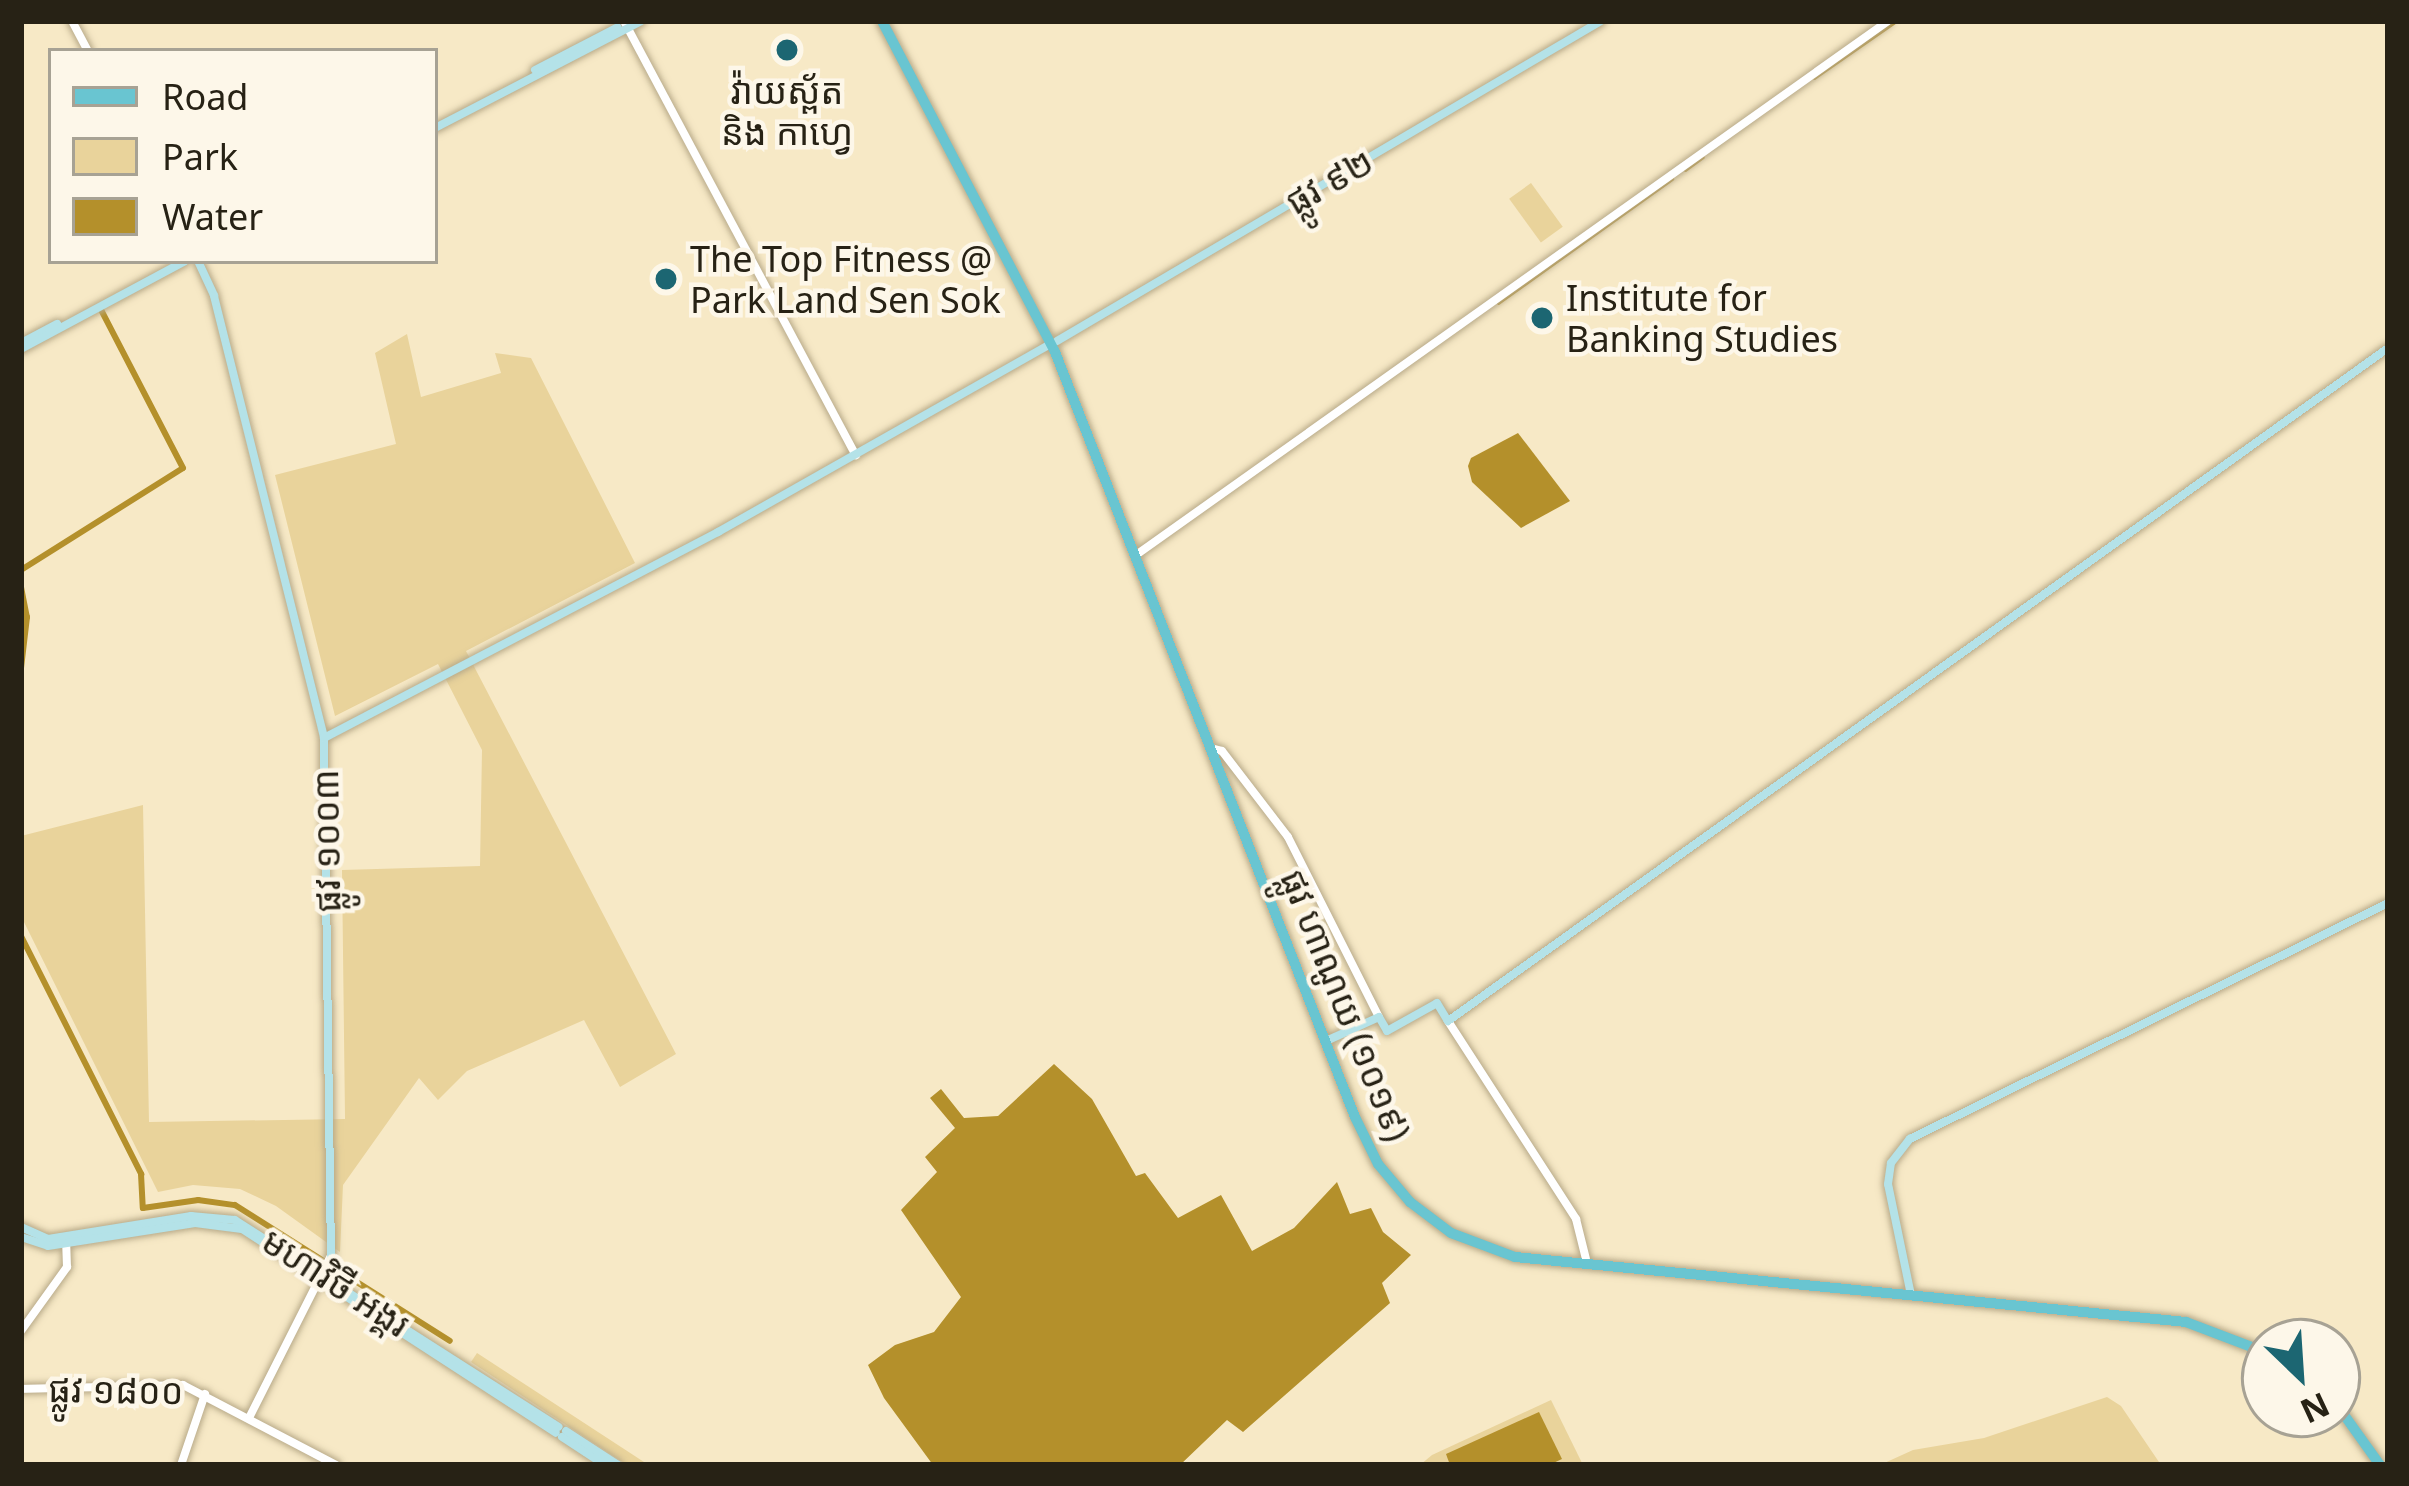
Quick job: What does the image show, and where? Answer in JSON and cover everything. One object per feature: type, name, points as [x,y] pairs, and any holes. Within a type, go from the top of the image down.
[{"type":"main road","points":[[438,124],[627,24],[641,21]]},
{"type":"main road","name":"ផ្លូវ ហាណូយ (១០១៩)","points":[[885,21],[1054,342],[1378,1164],[1410,1202],[1451,1233],[1515,1257],[2186,1322],[2241,1340]]},
{"type":"main road","name":"ផ្លូវ ៩២","points":[[324,738],[856,455],[1601,21]]},
{"type":"main road","points":[[21,346],[170,264]]},
{"type":"main road","points":[[105,301],[179,264]]},
{"type":"main road","name":"ផ្លូវ ១០០៣","points":[[199,264],[214,296],[324,738],[331,1256]]},
{"type":"main road","points":[[1328,1040],[1379,1017],[1387,1031],[1437,1004],[1448,1021],[2388,348]]},
{"type":"main road","points":[[1912,1292],[1888,1184],[1891,1162],[1910,1139],[2388,903]]},
{"type":"main road","name":"ផ្លូវ ហាណូយ (១០១៩)","points":[[1328,1040],[1375,1147],[1426,1209],[1488,1243],[1702,1272]]},
{"type":"main road","name":"មហាវិថី អង្គរ","points":[[21,1237],[44,1242],[196,1222],[225,1223],[322,1272],[588,1450]]},
{"type":"main road","points":[[21,1227],[44,1242]]},
{"type":"main road","points":[[2356,1438],[2377,1465]]},
{"type":"main road","points":[[2359,1438],[2377,1465]]},
{"type":"main road","points":[[588,1450],[605,1465]]},
{"type":"main road","points":[[588,1450],[618,1465]]},
{"type":"street","points":[[72,21],[86,48]]},
{"type":"street","points":[[1138,553],[1888,21]]},
{"type":"street","points":[[627,24],[856,455]]},
{"type":"street","points":[[1214,747],[1288,837],[1379,1017]]},
{"type":"street","points":[[1448,1021],[1576,1219],[1586,1258]]},
{"type":"street","points":[[21,1330],[67,1267],[66,1240]]},
{"type":"street","name":"ផ្លូវ ១០០៣","points":[[249,1418],[331,1256]]},
{"type":"street","name":"ផ្លូវ ១៨០០","points":[[21,1389],[177,1384],[205,1394],[336,1465]]},
{"type":"street","points":[[181,1465],[205,1394]]},
{"type":"green space","points":[[1531,183],[1563,227],[1541,243],[1509,199]]},
{"type":"green space","points":[[407,334],[421,397],[501,373],[495,353],[531,358],[635,563],[466,651],[676,1054],[620,1087],[584,1020],[467,1071],[438,1100],[419,1078],[343,1185],[340,1252],[276,1206],[240,1189],[193,1185],[158,1192],[21,916],[21,836],[143,805],[149,1122],[345,1119],[342,870],[480,866],[482,750],[438,664],[335,716],[275,475],[396,444],[375,353]]},
{"type":"green space","points":[[477,1353],[644,1462],[627,1465],[471,1362]]},
{"type":"green space","points":[[2107,1397],[2121,1406],[2161,1465],[1880,1465],[1913,1450],[1984,1438]]},
{"type":"green space","points":[[1551,1400],[1583,1465],[1420,1465],[1432,1455]]},
{"type":"water","points":[[1518,433],[1570,501],[1521,528],[1472,482],[1468,466],[1471,458]]},
{"type":"water","points":[[1054,1064],[1092,1099],[1136,1176],[1145,1173],[1178,1218],[1221,1195],[1252,1251],[1294,1228],[1337,1182],[1350,1214],[1371,1208],[1383,1232],[1411,1255],[1382,1283],[1390,1303],[1243,1432],[1227,1420],[1180,1465],[933,1465],[884,1398],[868,1365],[895,1345],[934,1332],[961,1297],[901,1210],[937,1172],[925,1157],[955,1128],[930,1098],[941,1089],[964,1118],[998,1116]]},
{"type":"water","points":[[1539,1412],[1562,1459],[1549,1465],[1450,1465],[1446,1454]]},
{"type":"waterway","points":[[1814,78],[1896,21]]},
{"type":"waterway","points":[[1685,170],[1703,157]]},
{"type":"waterway","points":[[1498,303],[1672,179]]},
{"type":"waterway","points":[[21,570],[183,468],[100,308]]},
{"type":"waterway","points":[[21,587],[27,617],[21,668]]},
{"type":"waterway","points":[[21,936],[141,1174],[143,1208],[198,1200],[235,1205],[450,1341]]},
{"type":"place","name":"វ៉ាយស្ព័ត និង កាហ្វេ","points":[[787,50]]},
{"type":"place","name":"The Top Fitness @ Park Land Sen Sok","points":[[666,279]]},
{"type":"place","name":"Institute for Banking Studies","points":[[1542,318]]}]
